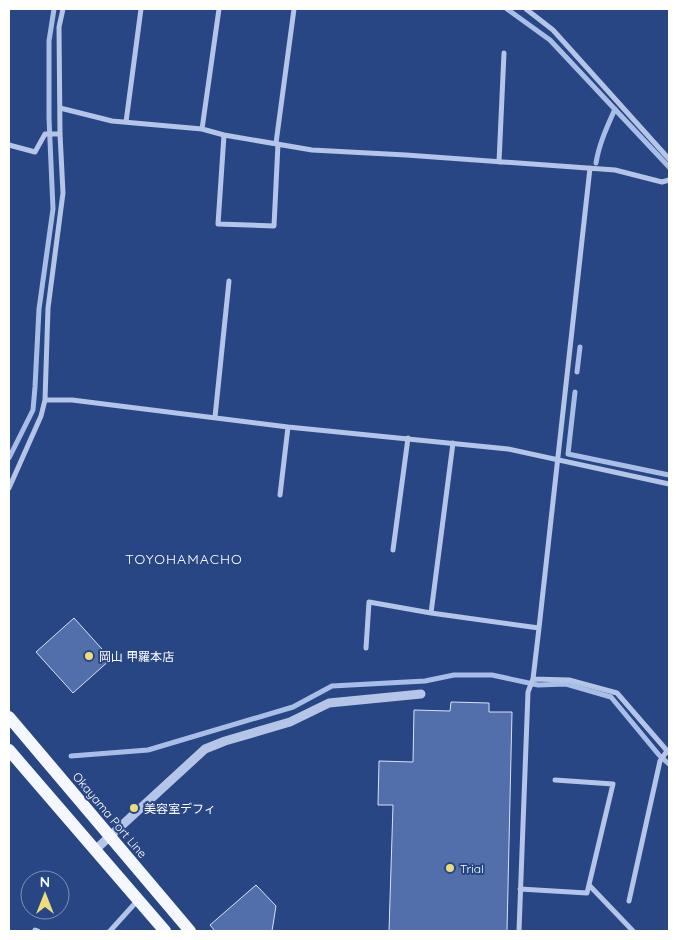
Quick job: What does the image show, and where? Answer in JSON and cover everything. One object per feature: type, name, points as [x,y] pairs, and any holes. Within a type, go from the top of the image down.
[{"type":"main road","name":"Okayama Port Line","points":[[9,717],[190,931]]},
{"type":"main road","points":[[9,750],[165,931]]},
{"type":"street","points":[[9,488],[42,416],[45,400],[48,308],[63,193],[60,134],[59,27],[63,9]]},
{"type":"street","points":[[126,122],[141,9]]},
{"type":"street","points":[[202,129],[219,9]]},
{"type":"street","points":[[224,135],[218,224],[274,226],[277,144],[294,9]]},
{"type":"street","points":[[526,9],[553,30],[669,158]]},
{"type":"street","points":[[499,162],[504,53]]},
{"type":"street","points":[[60,108],[112,121],[202,129],[224,135],[312,150],[615,170],[662,182],[669,180]]},
{"type":"street","points":[[9,145],[35,152],[45,134],[60,134]]},
{"type":"street","points":[[520,931],[528,692],[532,681],[590,168]]},
{"type":"street","points":[[214,417],[229,282]]},
{"type":"street","points":[[45,400],[72,400],[288,427],[508,449],[669,484]]},
{"type":"street","points":[[280,495],[288,427]]},
{"type":"street","points":[[393,550],[408,438]]},
{"type":"street","points":[[431,613],[453,443]]},
{"type":"street","points":[[366,648],[369,602],[538,628]]},
{"type":"street","points":[[532,681],[569,680],[617,693],[667,753],[660,761],[629,901]]},
{"type":"street","points":[[95,850],[205,748],[290,722],[330,703],[421,694]]},
{"type":"street","points":[[520,890],[587,893],[613,784],[555,780]]},
{"type":"street","points":[[589,885],[633,931]]},
{"type":"street","points":[[110,931],[138,900]]},
{"type":"building","points":[[74,618],[111,659],[73,693],[36,652]]},
{"type":"building","name":"Trial","points":[[451,702],[489,703],[489,712],[512,712],[507,931],[389,931],[393,805],[378,805],[379,761],[413,762],[414,710],[450,711]]},
{"type":"building","points":[[256,885],[276,906],[272,931],[215,931],[210,925]]},
{"type":"waterway","points":[[9,458],[33,410],[39,309],[53,209],[49,118],[49,41],[54,9]]},
{"type":"waterway","points":[[507,9],[550,40],[669,167]]},
{"type":"waterway","points":[[596,163],[601,142],[615,109]]},
{"type":"waterway","points":[[577,372],[580,347]]},
{"type":"waterway","points":[[575,392],[568,454],[669,475]]},
{"type":"waterway","points":[[71,756],[148,750],[293,707],[332,686],[425,681],[454,675],[492,675],[538,685],[566,684],[611,697],[659,755],[669,764]]},
{"type":"place","name":"岡山 甲羅本店","points":[[89,656]]},
{"type":"place","name":"美容室デフィ","points":[[134,808]]},
{"type":"place","name":"Trial","points":[[450,868]]},
{"type":"district","name":"TOYOHAMACHO","points":[[184,559]]}]
